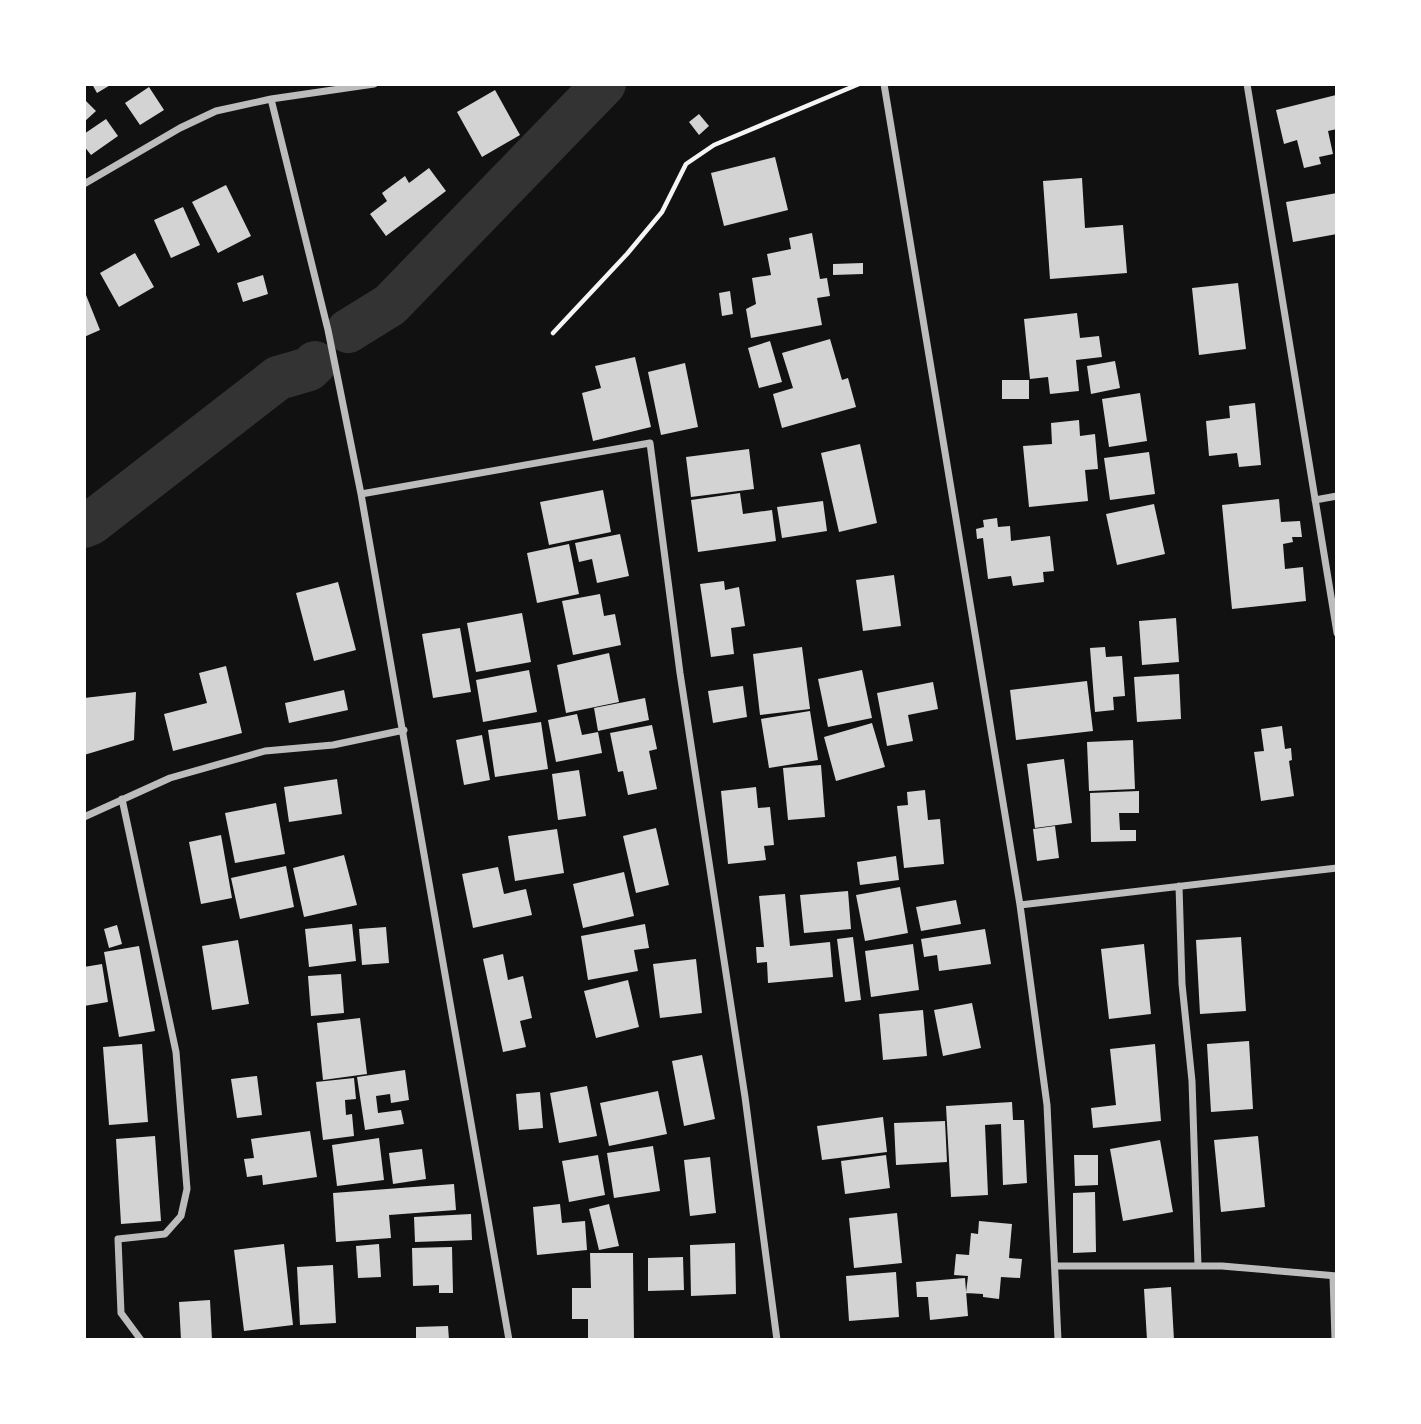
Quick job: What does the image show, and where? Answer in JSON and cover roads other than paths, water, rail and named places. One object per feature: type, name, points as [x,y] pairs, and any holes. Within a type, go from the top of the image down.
[{"type":"street","points":[[84,184],[180,128],[216,111],[271,99],[374,84]]},
{"type":"street","points":[[884,84],[1020,905],[1047,1105],[1058,1340]]},
{"type":"street","points":[[1247,84],[1337,633]]},
{"type":"street","points":[[271,99],[328,330],[361,494],[509,1340]]},
{"type":"street","points":[[361,494],[650,443],[680,673],[745,1097],[777,1340]]},
{"type":"street","points":[[1315,500],[1337,496]]},
{"type":"street","points":[[84,817],[170,778],[265,751],[333,745],[404,730]]},
{"type":"street","points":[[122,799],[176,1052],[187,1189],[181,1216],[165,1234],[118,1239],[121,1313],[141,1340]]},
{"type":"street","points":[[1020,905],[1337,868]]},
{"type":"street","points":[[1179,886],[1182,984],[1192,1081],[1198,1266]]},
{"type":"street","points":[[1055,1266],[1222,1266],[1335,1276],[1335,1340]]},
{"type":"waterway","points":[[348,331],[390,305],[604,84]]},
{"type":"waterway","points":[[84,526],[278,378],[309,369],[315,363]]}]
